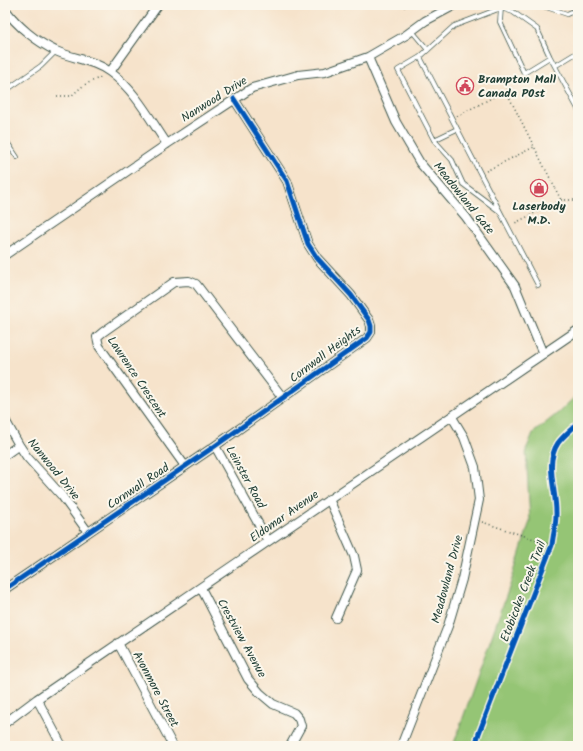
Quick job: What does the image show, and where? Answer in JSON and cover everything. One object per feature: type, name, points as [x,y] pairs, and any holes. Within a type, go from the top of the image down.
[{"type":"street","points":[[110,72],[158,5]]},
{"type":"street","name":"Nanwood Drive","points":[[5,255],[234,98],[252,88],[298,75],[325,72],[368,57],[412,31],[425,21],[455,5]]},
{"type":"street","points":[[5,9],[11,17],[30,34],[56,51],[93,63],[110,72],[130,91],[166,144]]},
{"type":"street","name":"Meadowland Gate","points":[[368,57],[396,122],[420,162],[466,217],[515,286],[543,354]]},
{"type":"street","name":"Cornwall Heights","points":[[234,98],[287,181],[308,244],[317,258],[351,295],[369,320],[371,326],[371,332],[367,338],[282,398]]},
{"type":"street","name":"Lawrence Crescent","points":[[185,466],[99,346],[97,337],[174,282],[189,281],[196,284],[282,398]]},
{"type":"street","name":"Eldomar Avenue","points":[[5,723],[37,698],[201,588],[578,330]]},
{"type":"street","name":"Cornwall Road","points":[[5,589],[215,446],[282,398]]},
{"type":"street","name":"Meadowland Drive","points":[[401,746],[448,626],[462,579],[479,500],[475,467],[464,437],[452,417]]},
{"type":"street","name":"Nanwood Drive","points":[[5,420],[27,457],[62,496],[88,532]]},
{"type":"street","points":[[5,455],[19,445]]},
{"type":"street","name":"Leinster Road","points":[[215,446],[268,541]]},
{"type":"street","points":[[329,499],[354,556],[357,570],[336,618]]},
{"type":"street","name":"Crestview Avenue","points":[[201,588],[248,679],[273,704],[294,713],[299,719],[301,726],[290,746]]},
{"type":"street","name":"Avonmore Street","points":[[118,643],[173,746]]},
{"type":"street","points":[[37,698],[62,746]]},
{"type":"lane","points":[[540,5],[567,14],[578,7]]},
{"type":"lane","points":[[501,6],[500,22],[524,73],[550,57]]},
{"type":"lane","points":[[500,212],[463,184],[452,160],[434,140],[398,70],[420,57],[454,26],[501,6],[513,12],[537,29],[550,57],[578,108]]},
{"type":"lane","points":[[412,31],[428,50]]},
{"type":"lane","points":[[5,91],[41,66],[56,51]]},
{"type":"lane","points":[[555,66],[578,52]]},
{"type":"lane","points":[[420,57],[538,285]]},
{"type":"lane","points":[[434,140],[457,129]]},
{"type":"lane","points":[[5,138],[17,157]]},
{"type":"path","points":[[404,7],[408,5]]},
{"type":"path","points":[[57,96],[71,96],[84,85],[110,72]]},
{"type":"path","points":[[452,119],[513,87]]},
{"type":"path","points":[[506,91],[561,200]]},
{"type":"path","points":[[481,174],[534,147]]},
{"type":"path","points":[[508,227],[561,200],[578,200]]},
{"type":"path","points":[[474,521],[488,524],[552,545]]},
{"type":"green space","points":[[578,394],[578,746],[453,746],[510,585],[530,521],[526,450],[533,433],[558,413]]},
{"type":"cycle path","points":[[5,589],[215,446],[367,338],[371,332],[369,320],[351,295],[317,258],[308,244],[287,181],[234,99]]},
{"type":"cycle path","name":"Etobicoke Creek Trail","points":[[475,746],[552,545],[556,522],[556,506],[551,469],[554,451],[560,440],[578,423]]},
{"type":"place","name":"Brampton Mall Canada P0st","points":[[465,86]]},
{"type":"place","name":"Laserbody M.D.","points":[[539,188]]}]
